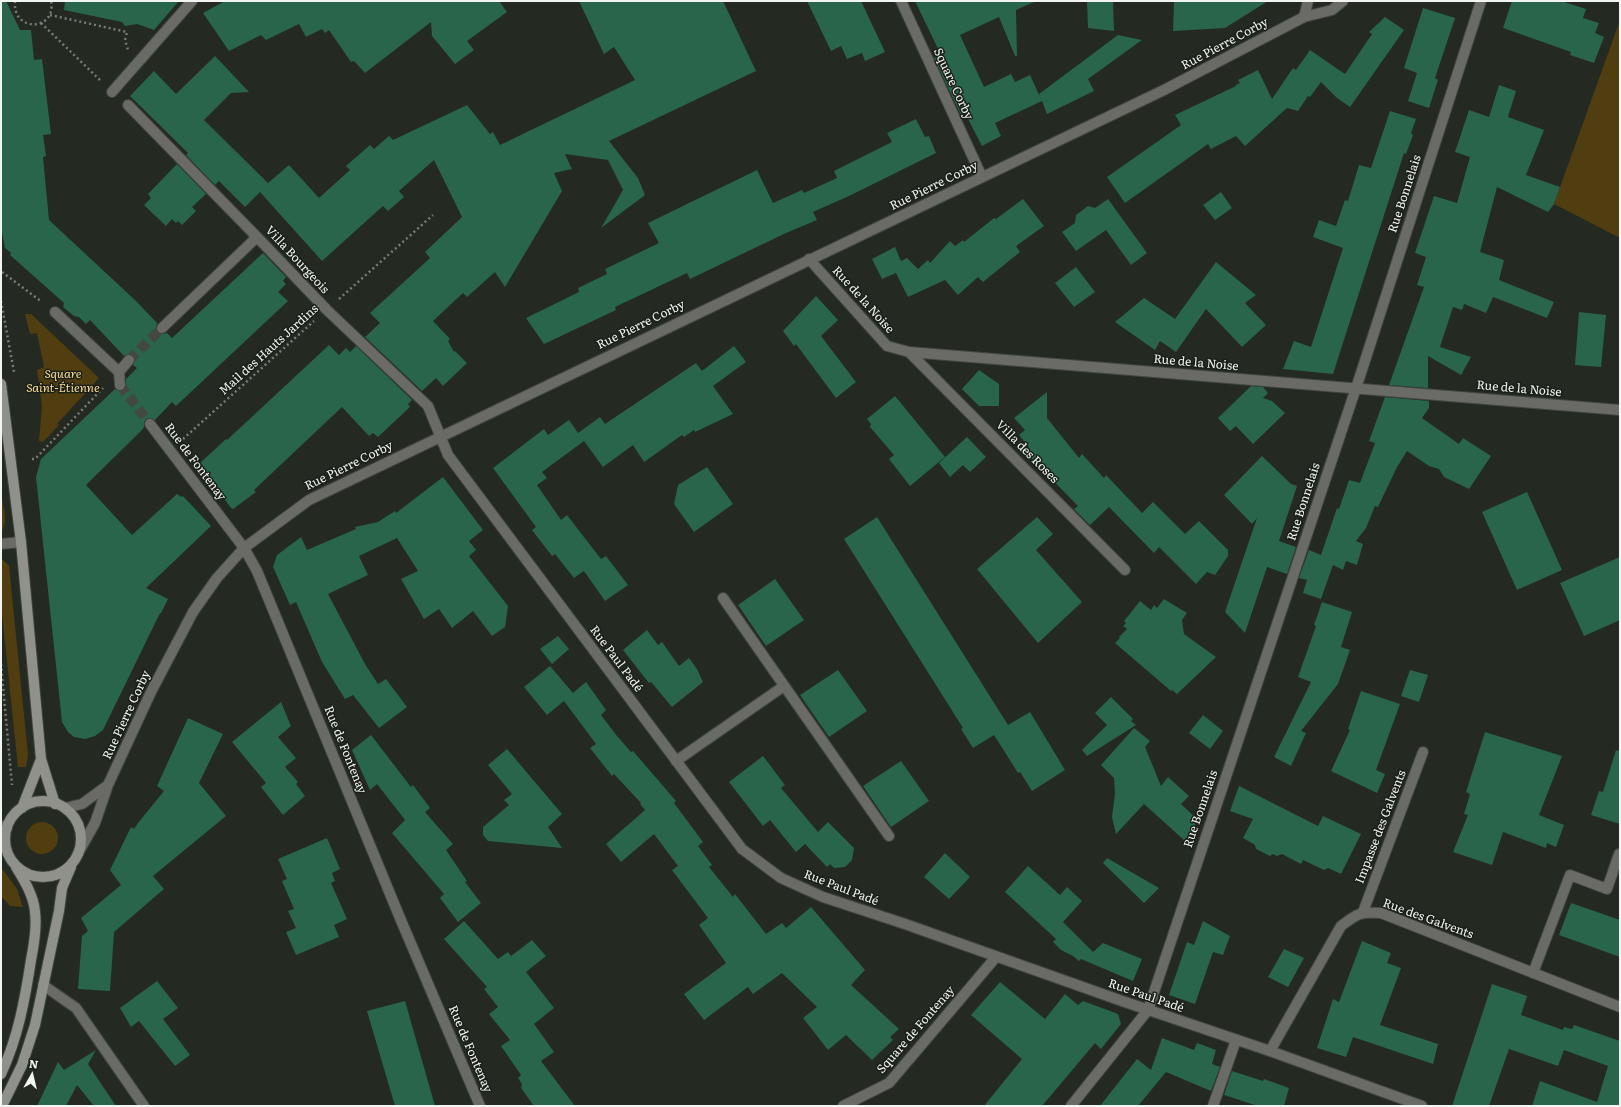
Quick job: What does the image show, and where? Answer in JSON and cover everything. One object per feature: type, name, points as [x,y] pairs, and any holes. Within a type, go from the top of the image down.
[{"type":"street","points":[[112,92],[192,1]]},
{"type":"street","name":"Square Corby","points":[[901,1],[982,177]]},
{"type":"street","points":[[1304,17],[1308,1]]},
{"type":"street","name":"Rue Pierre Corby","points":[[77,855],[95,823],[108,785],[151,692],[193,612],[216,578],[244,548],[309,500],[441,435],[1164,90],[1304,17],[1332,10],[1343,1]]},
{"type":"street","name":"Rue Bonnelais","points":[[1148,1010],[1356,389],[1481,1]]},
{"type":"street","name":"Villa Bourgeois","points":[[128,105],[326,310],[428,406],[441,435]]},
{"type":"street","points":[[162,328],[257,237]]},
{"type":"street","name":"Rue de la Noise","points":[[809,259],[887,346],[909,352],[1620,410]]},
{"type":"street","points":[[55,312],[119,372],[120,385]]},
{"type":"street","name":"Villa des Roses","points":[[909,352],[1125,570]]},
{"type":"street","points":[[119,372],[129,360]]},
{"type":"street","points":[[1,384],[21,542],[41,758],[55,804]]},
{"type":"street","name":"Rue de Fontenay","points":[[150,424],[244,548],[257,571],[400,918],[480,1106]]},
{"type":"street","name":"Rue Paul Padé","points":[[441,435],[448,455],[742,849],[781,878],[823,897],[1270,1051],[1422,1106]]},
{"type":"street","points":[[1,544],[21,542]]},
{"type":"street","points":[[723,598],[889,836]]},
{"type":"street","points":[[676,761],[784,686]]},
{"type":"street","name":"Impasse des Galvents","points":[[1363,912],[1423,752]]},
{"type":"street","points":[[22,808],[41,758]]},
{"type":"street","name":"Rue Pierre Corby","points":[[65,808],[82,804],[108,785]]},
{"type":"street","points":[[1,1074],[8,1059],[20,1021],[34,944],[36,911],[26,884],[7,851],[4,827],[22,808],[32,803],[42,801],[65,808],[74,818],[80,830],[81,843],[62,888],[59,911],[35,1025],[22,1065],[2,1106]]},
{"type":"street","points":[[1533,972],[1570,875],[1607,889],[1619,854]]},
{"type":"street","points":[[12,861],[21,870],[33,876],[46,877],[59,874],[70,867]]},
{"type":"street","name":"Rue des Galvents","points":[[1270,1051],[1341,926],[1356,915],[1363,912],[1381,913],[1620,1007]]},
{"type":"street","name":"Square de Fontenay","points":[[843,1106],[889,1083],[996,957]]},
{"type":"street","points":[[43,985],[76,1008],[144,1106]]},
{"type":"street","points":[[1071,1106],[1148,1010]]},
{"type":"street","points":[[1213,1106],[1236,1040]]},
{"type":"path","points":[[15,1],[16,13],[24,22],[35,24],[41,23],[50,15],[52,9],[51,1]]},
{"type":"path","points":[[50,15],[127,32],[126,47],[137,63]]},
{"type":"path","points":[[41,23],[112,92]]},
{"type":"path","name":"Mail des Hauts Jardins","points":[[170,450],[433,215]]},
{"type":"path","points":[[2,272],[55,312]]},
{"type":"path","points":[[33,459],[119,372]]},
{"type":"path","points":[[1,664],[12,790]]},
{"type":"green space","points":[[1620,20],[1620,238],[1554,204]]},
{"type":"green space","name":"Square Saint-Étienne","points":[[25,314],[31,314],[99,378],[57,424],[59,425],[43,442],[39,441],[42,406],[37,370],[44,367],[37,333],[30,334]]},
{"type":"green space","points":[[1,496],[5,520],[1,532]]},
{"type":"green space","points":[[1,558],[9,566],[28,755],[26,767],[18,767],[1,604]]},
{"type":"green space","points":[[42,822],[53,827],[58,838],[53,849],[42,854],[31,849],[26,838],[31,827]]},
{"type":"green space","points":[[1,867],[17,889],[23,907],[10,906],[1,896]]},
{"type":"building","points":[[1,1],[6,1],[20,30],[31,30],[34,60],[42,59],[51,134],[43,135],[46,156],[43,157],[49,220],[136,301],[157,323],[156,329],[158,333],[167,333],[172,338],[263,253],[286,277],[283,281],[286,284],[278,292],[288,301],[176,406],[172,402],[155,420],[150,418],[146,419],[142,430],[86,485],[132,535],[177,494],[182,497],[183,496],[211,526],[146,588],[168,599],[103,730],[95,736],[85,739],[74,737],[68,732],[62,722],[36,477],[41,459],[115,389],[120,391],[124,390],[126,379],[137,368],[133,365],[135,361],[133,355],[130,354],[124,356],[90,320],[86,324],[79,317],[74,316],[63,307],[64,303],[10,255],[11,253],[5,248],[1,227]]},
{"type":"building","points":[[65,1],[179,1],[154,30],[137,24],[125,26],[122,22],[64,10]]},
{"type":"building","points":[[225,1],[499,1],[507,12],[467,41],[474,50],[455,64],[432,36],[431,22],[365,73],[354,61],[351,62],[329,30],[325,33],[322,29],[306,37],[299,24],[266,40],[261,35],[229,51],[203,13]]},
{"type":"building","points":[[579,1],[723,1],[756,71],[609,141],[638,178],[645,195],[601,228],[623,190],[608,160],[565,154],[572,169],[554,173],[562,191],[505,287],[495,272],[467,297],[463,293],[433,321],[450,339],[448,341],[454,352],[455,351],[467,363],[443,386],[436,378],[422,391],[365,337],[380,323],[370,313],[430,258],[425,252],[462,217],[434,160],[399,191],[404,197],[388,211],[383,206],[322,261],[260,192],[245,207],[219,181],[215,185],[186,155],[188,153],[130,96],[154,71],[176,94],[215,56],[249,92],[231,93],[204,120],[268,183],[289,165],[319,198],[350,170],[346,166],[370,145],[374,149],[389,136],[393,140],[467,105],[490,134],[493,132],[500,145],[635,80],[614,47],[604,54]]},
{"type":"building","points":[[807,1],[861,1],[885,52],[865,61],[862,53],[847,59],[841,46],[831,51]]},
{"type":"building","points":[[915,1],[1036,1],[1016,10],[1017,56],[1015,56],[999,17],[960,35],[984,87],[1011,74],[1015,82],[1030,75],[1041,99],[1039,94],[1118,35],[1142,40],[1088,79],[1094,91],[1047,114],[1042,101],[995,123],[1001,136],[982,146],[965,113],[961,115],[934,58],[941,55]]},
{"type":"building","points":[[1087,1],[1113,1],[1114,31],[1088,28]]},
{"type":"building","points":[[1174,1],[1268,1],[1225,28],[1173,31]]},
{"type":"building","points":[[1512,1],[1561,1],[1586,9],[1583,18],[1599,23],[1595,33],[1604,37],[1594,63],[1570,55],[1571,52],[1503,28]]},
{"type":"building","points":[[1423,8],[1455,18],[1435,78],[1438,80],[1429,108],[1408,101],[1417,73],[1404,68]]},
{"type":"building","points":[[1385,17],[1404,30],[1350,107],[1337,98],[1321,82],[1310,97],[1308,96],[1298,111],[1287,108],[1245,146],[1236,136],[1211,149],[1208,144],[1125,203],[1107,177],[1181,125],[1175,115],[1236,86],[1240,83],[1238,80],[1258,70],[1272,99],[1293,68],[1296,70],[1310,50],[1345,74],[1372,34],[1369,32]]},
{"type":"building","points":[[1499,85],[1516,91],[1508,117],[1544,130],[1526,175],[1560,187],[1554,204],[1548,212],[1497,187],[1480,252],[1504,260],[1499,280],[1554,302],[1547,318],[1493,297],[1486,313],[1464,304],[1462,310],[1453,307],[1440,347],[1471,357],[1461,375],[1428,356],[1428,388],[1389,385],[1424,287],[1417,285],[1426,257],[1415,253],[1434,196],[1457,203],[1470,157],[1455,152],[1469,110],[1489,117]]},
{"type":"building","points":[[1390,111],[1416,119],[1411,133],[1413,135],[1406,154],[1404,153],[1333,374],[1283,369],[1294,341],[1311,347],[1343,248],[1313,237],[1319,220],[1336,226],[1345,200],[1348,201],[1359,165],[1371,168]]},
{"type":"building","points":[[916,119],[925,137],[929,136],[936,153],[813,212],[817,220],[786,233],[690,279],[687,273],[615,307],[616,310],[544,344],[526,318],[579,292],[578,288],[607,274],[605,269],[659,243],[648,223],[757,170],[773,203],[802,190],[804,193],[837,178],[834,171],[892,142],[887,133]]},
{"type":"building","points":[[177,164],[206,194],[192,207],[196,211],[182,225],[178,221],[176,223],[172,219],[166,226],[144,205],[151,198],[148,194]]},
{"type":"building","points":[[1221,192],[1232,208],[1215,220],[1203,205]]},
{"type":"building","points":[[1023,199],[1044,226],[1016,246],[1020,252],[983,282],[978,277],[958,295],[945,280],[908,297],[896,273],[882,279],[872,259],[895,247],[901,261],[907,258],[918,269],[928,260],[930,263],[950,241],[955,246],[963,240],[964,242],[994,218],[996,219]]},
{"type":"building","points":[[1108,199],[1147,253],[1131,265],[1106,230],[1076,251],[1062,232],[1075,223],[1076,215],[1088,206],[1095,208]]},
{"type":"building","points":[[1216,262],[1256,295],[1245,303],[1266,325],[1242,347],[1206,309],[1176,352],[1160,341],[1155,350],[1115,322],[1144,298],[1175,319]]},
{"type":"building","points":[[1076,267],[1095,292],[1074,307],[1055,283]]},
{"type":"building","points":[[816,296],[838,320],[821,336],[856,382],[836,398],[796,344],[794,346],[783,331]]},
{"type":"building","points":[[1579,312],[1606,315],[1601,367],[1575,365]]},
{"type":"building","points":[[329,345],[339,355],[346,348],[350,352],[356,346],[412,400],[408,404],[410,407],[378,437],[373,433],[369,436],[342,407],[254,490],[256,492],[233,509],[231,508],[199,464],[226,439],[227,440]]},
{"type":"building","points":[[734,346],[746,362],[713,386],[733,414],[695,432],[694,430],[684,437],[682,435],[644,462],[633,445],[603,467],[584,441],[542,472],[547,478],[537,485],[561,520],[567,515],[601,559],[606,556],[628,585],[605,601],[584,571],[574,578],[555,554],[552,556],[532,530],[536,527],[493,468],[544,429],[548,435],[569,420],[578,433],[600,417],[605,424],[696,363],[702,371]]},
{"type":"building","points":[[979,370],[999,384],[999,406],[979,406],[962,389]]},
{"type":"building","points":[[1251,386],[1263,387],[1268,393],[1263,398],[1272,401],[1285,413],[1253,444],[1236,426],[1230,431],[1218,418]]},
{"type":"building","points":[[1047,392],[1047,418],[1079,458],[1082,454],[1104,478],[1106,475],[1142,513],[1153,502],[1185,534],[1199,521],[1228,550],[1228,556],[1215,575],[1207,572],[1196,584],[1159,547],[1154,553],[1109,507],[1090,525],[1074,509],[1078,506],[1024,451],[1029,447],[1019,435],[1025,430],[1014,418]]},
{"type":"building","points":[[895,396],[945,457],[910,486],[889,459],[894,455],[870,427],[871,424],[867,419]]},
{"type":"building","points":[[1385,397],[1429,401],[1429,408],[1422,418],[1459,444],[1463,438],[1491,456],[1469,489],[1444,477],[1439,469],[1429,466],[1407,451],[1396,469],[1378,507],[1375,506],[1366,528],[1356,541],[1363,544],[1357,565],[1346,561],[1343,570],[1333,565],[1321,599],[1303,593],[1307,580],[1299,578],[1309,550],[1321,555],[1337,508],[1339,509],[1349,480],[1360,483],[1375,443],[1369,441]]},
{"type":"building","points":[[967,437],[986,457],[970,472],[963,465],[950,477],[939,463]]},
{"type":"building","points":[[1262,456],[1291,484],[1297,486],[1279,541],[1296,547],[1287,574],[1267,567],[1245,633],[1225,612],[1257,518],[1252,524],[1224,495]]},
{"type":"building","points":[[707,467],[733,504],[694,532],[674,504],[678,485]]},
{"type":"building","points":[[443,477],[483,530],[469,541],[476,550],[469,556],[508,606],[505,627],[492,636],[473,611],[452,628],[439,609],[424,619],[401,579],[418,571],[397,538],[359,556],[368,575],[328,594],[365,664],[378,684],[386,679],[407,707],[379,728],[353,695],[345,699],[322,662],[296,602],[290,605],[273,567],[277,555],[301,537],[307,550],[356,529],[355,527],[378,522],[395,511],[396,513]]},
{"type":"building","points":[[1527,492],[1562,570],[1517,590],[1482,512]]},
{"type":"building","points":[[877,517],[1008,725],[1030,712],[1065,770],[1032,791],[1020,772],[1018,773],[994,735],[973,748],[961,729],[963,728],[844,539]]},
{"type":"building","points":[[1037,517],[1053,534],[1036,550],[1082,602],[1038,643],[977,569]]},
{"type":"building","points":[[1620,557],[1620,620],[1584,636],[1560,583]]},
{"type":"building","points":[[775,579],[804,620],[766,646],[738,605]]},
{"type":"building","points":[[1164,599],[1187,613],[1182,620],[1184,634],[1216,657],[1177,694],[1172,690],[1171,691],[1115,643],[1127,629],[1123,626],[1126,623],[1124,621],[1140,601],[1151,610],[1154,605],[1157,608]]},
{"type":"building","points":[[1322,602],[1352,612],[1341,647],[1350,650],[1338,684],[1301,731],[1306,733],[1291,766],[1274,757],[1311,682],[1298,677],[1316,626],[1314,625]]},
{"type":"building","points":[[647,630],[658,645],[662,642],[679,666],[689,658],[697,669],[703,682],[672,707],[651,682],[649,683],[623,650]]},
{"type":"building","points":[[558,636],[569,649],[552,664],[540,649]]},
{"type":"building","points":[[550,666],[573,693],[586,682],[606,710],[601,715],[617,736],[631,752],[633,751],[676,801],[674,803],[703,842],[698,846],[712,865],[709,867],[733,897],[735,894],[766,934],[782,923],[786,928],[811,907],[865,970],[851,985],[899,1029],[890,1037],[893,1040],[872,1060],[846,1035],[828,1050],[803,1018],[817,1007],[782,973],[753,994],[748,987],[704,1020],[684,994],[726,963],[699,925],[708,918],[672,870],[678,866],[654,834],[621,862],[606,844],[645,810],[640,804],[641,803],[614,774],[612,776],[590,748],[596,744],[564,701],[547,715],[524,687]]},
{"type":"building","points":[[838,670],[867,711],[829,737],[800,695]]},
{"type":"building","points":[[1410,670],[1428,675],[1419,702],[1401,696]]},
{"type":"building","points":[[1361,691],[1400,704],[1376,770],[1385,774],[1377,793],[1331,771],[1350,730],[1348,729]]},
{"type":"building","points":[[1111,697],[1133,719],[1131,721],[1136,725],[1087,756],[1082,750],[1107,725],[1095,713]]},
{"type":"building","points":[[281,702],[291,726],[278,737],[296,758],[285,767],[298,782],[296,784],[305,796],[283,815],[261,787],[266,783],[232,742]]},
{"type":"building","points":[[1203,715],[1223,731],[1210,749],[1189,733]]},
{"type":"building","points":[[188,718],[223,734],[199,783],[226,816],[153,876],[164,889],[114,932],[110,991],[78,989],[82,936],[88,931],[81,918],[121,885],[110,870],[131,827],[134,829],[164,791],[157,786]]},
{"type":"building","points":[[1134,728],[1150,741],[1145,747],[1161,786],[1168,777],[1189,796],[1181,804],[1198,820],[1185,841],[1144,804],[1116,834],[1112,817],[1115,794],[1114,778],[1101,765]]},
{"type":"building","points":[[1485,732],[1562,756],[1539,815],[1564,825],[1556,847],[1547,843],[1546,848],[1503,832],[1492,865],[1453,852],[1468,815],[1464,814],[1470,794],[1466,792]]},
{"type":"building","points":[[371,735],[411,787],[413,785],[430,808],[425,812],[453,844],[446,850],[467,881],[465,882],[481,903],[458,922],[440,898],[444,894],[392,833],[405,820],[377,784],[370,790],[352,750]]},
{"type":"building","points":[[507,749],[562,814],[548,827],[562,848],[488,841],[483,835],[483,827],[509,805],[504,800],[512,794],[488,765]]},
{"type":"building","points":[[1616,750],[1620,751],[1620,824],[1591,815],[1599,791],[1603,792]]},
{"type":"building","points":[[763,756],[785,785],[781,788],[818,832],[828,822],[854,848],[852,860],[845,867],[834,868],[830,864],[827,867],[805,844],[796,852],[770,820],[763,826],[729,782]]},
{"type":"building","points":[[901,761],[929,801],[891,827],[863,786]]},
{"type":"building","points":[[1239,786],[1318,826],[1323,816],[1361,834],[1341,874],[1328,868],[1324,870],[1303,860],[1301,864],[1282,854],[1277,856],[1273,854],[1270,856],[1256,849],[1255,845],[1243,838],[1253,819],[1230,811]]},
{"type":"building","points":[[327,838],[340,869],[332,873],[335,881],[331,883],[347,919],[334,925],[339,937],[296,955],[286,932],[296,928],[288,911],[294,909],[282,881],[287,879],[278,859]]},
{"type":"building","points":[[945,853],[970,877],[949,899],[924,877]]},
{"type":"building","points":[[1107,858],[1159,888],[1144,903],[1103,863]]},
{"type":"building","points":[[1028,866],[1060,895],[1067,887],[1082,901],[1063,922],[1093,952],[1103,943],[1142,959],[1133,981],[1081,959],[1079,961],[1061,950],[1053,942],[1056,939],[1005,892]]},
{"type":"building","points":[[1571,903],[1620,920],[1620,957],[1559,935]]},
{"type":"building","points":[[464,921],[498,959],[508,952],[511,956],[532,940],[546,956],[526,972],[554,1008],[534,1024],[554,1052],[541,1061],[575,1106],[534,1106],[521,1088],[522,1084],[518,1078],[521,1075],[501,1046],[510,1040],[489,1014],[498,1007],[484,989],[487,987],[444,939]]},
{"type":"building","points":[[1203,921],[1230,936],[1223,955],[1213,952],[1195,1004],[1169,995],[1187,942],[1194,945]]},
{"type":"building","points":[[1362,941],[1391,953],[1387,963],[1401,968],[1380,1025],[1438,1044],[1433,1064],[1353,1037],[1346,1057],[1317,1048],[1333,999],[1339,1002]]},
{"type":"building","points":[[1284,949],[1304,958],[1288,987],[1268,977]]},
{"type":"building","points":[[157,981],[178,1008],[163,1019],[190,1055],[175,1066],[139,1021],[131,1027],[120,1008]]},
{"type":"building","points":[[1000,982],[1045,1019],[1065,994],[1078,1005],[1083,1001],[1118,1014],[1121,1024],[1101,1049],[1095,1043],[1042,1106],[984,1106],[1022,1059],[971,1015]]},
{"type":"building","points":[[1492,984],[1527,996],[1521,1015],[1563,1030],[1564,1027],[1572,1029],[1574,1025],[1620,1041],[1620,1106],[1532,1106],[1540,1081],[1597,1102],[1608,1066],[1564,1050],[1558,1066],[1509,1049],[1489,1106],[1452,1106]]},
{"type":"building","points":[[405,1001],[435,1106],[395,1106],[367,1011]]},
{"type":"building","points":[[1162,1038],[1194,1050],[1197,1043],[1216,1050],[1212,1064],[1220,1067],[1211,1091],[1166,1072],[1138,1106],[1100,1106],[1137,1059],[1151,1070]]},
{"type":"building","points":[[96,1050],[88,1064],[116,1106],[94,1106],[77,1085],[66,1106],[37,1106],[58,1062],[64,1070]]},
{"type":"building","points":[[1232,1071],[1263,1081],[1264,1079],[1289,1088],[1284,1106],[1258,1106],[1224,1095]]},
{"type":"tunnel","points":[[129,360],[162,328]]},
{"type":"tunnel","points":[[120,385],[150,424]]}]
